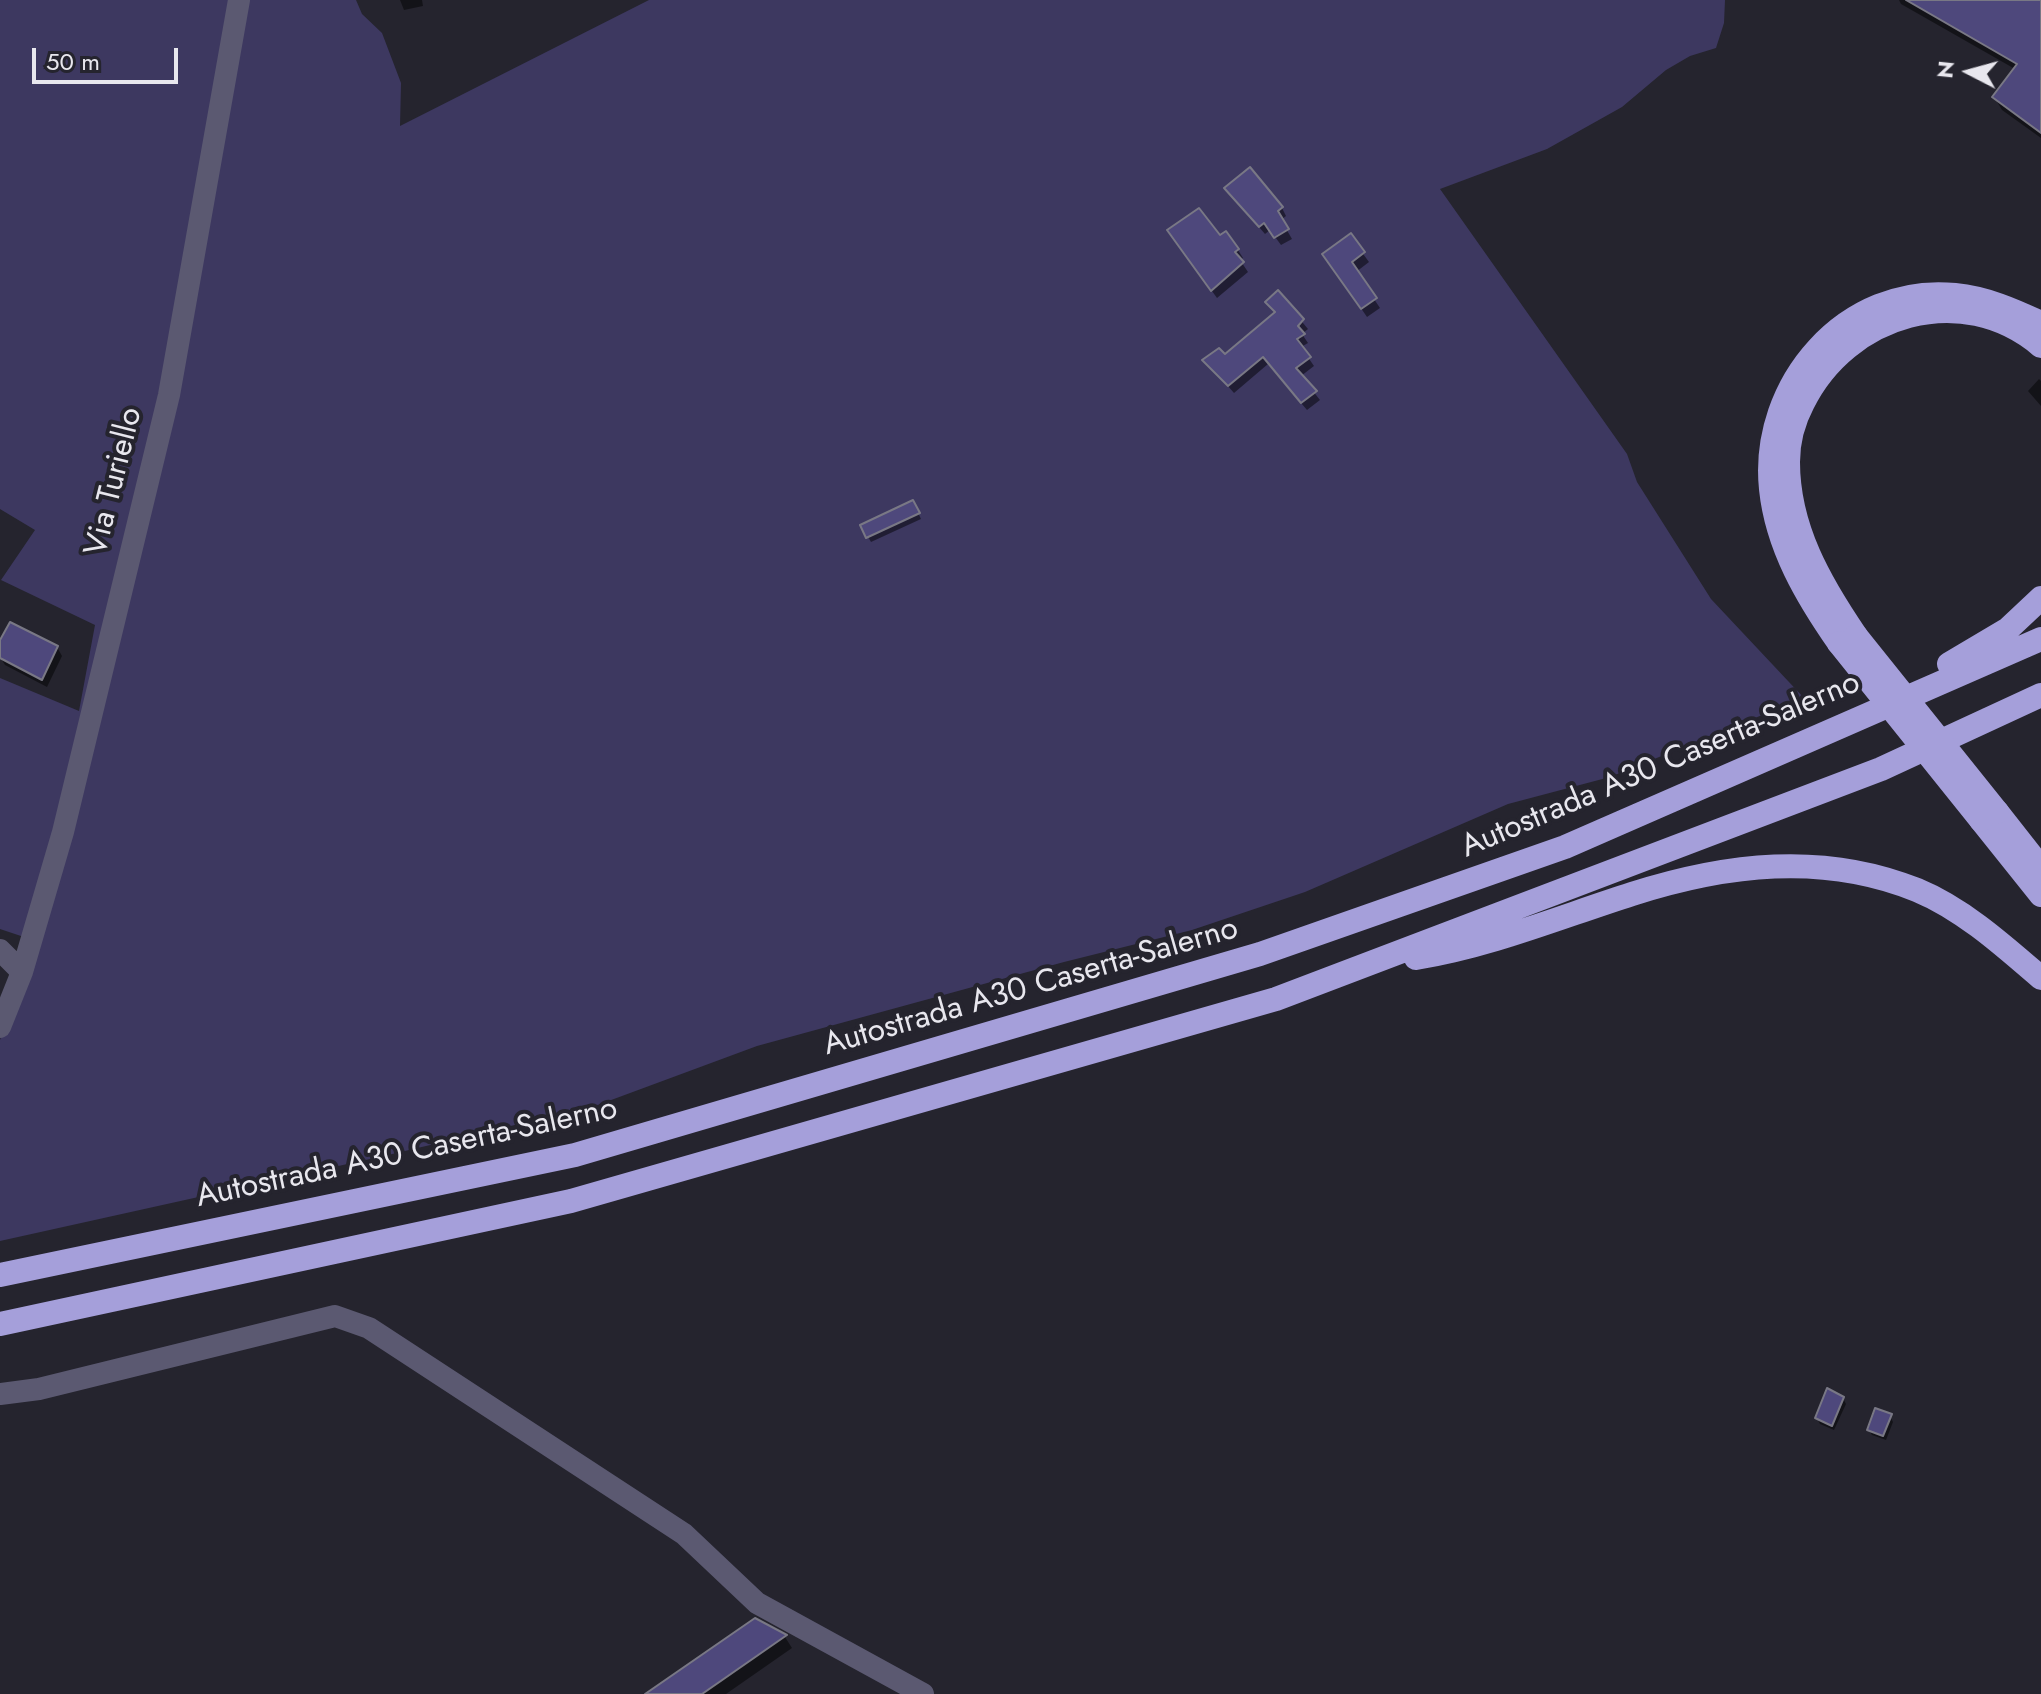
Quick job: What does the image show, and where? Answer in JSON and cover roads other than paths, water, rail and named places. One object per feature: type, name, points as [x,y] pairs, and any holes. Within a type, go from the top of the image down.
[{"type":"highway","points":[[2041,323],[1981,299],[1953,294],[1909,297],[1868,312],[1841,327],[1815,349],[1797,374],[1774,426],[1771,488],[1776,518],[1797,574],[1989,816],[2041,895]]},
{"type":"highway","points":[[1848,640],[1804,546],[1792,501],[1788,459],[1790,445],[1800,409],[1811,387],[1828,363],[1866,332],[1893,320],[1919,314],[1949,312],[1978,316],[2007,326],[2041,346]]},
{"type":"highway","points":[[1565,847],[1665,790],[1969,654],[2008,629],[2041,598]]},
{"type":"highway","name":"Autostrada A30 Caserta-Salerno","points":[[0,1275],[575,1155],[1260,954],[1565,847],[2041,639]]},
{"type":"highway","points":[[0,1324],[571,1201],[1276,999],[1881,769],[2041,695]]},
{"type":"highway","points":[[1989,816],[2041,868]]},
{"type":"highway","points":[[1364,966],[1451,952],[1635,893],[1709,873],[1779,865],[1844,869],[1919,891],[1966,918],[2005,946],[2041,978]]},
{"type":"street","name":"Via Turiello","points":[[0,1027],[22,972],[63,832],[169,395],[239,0]]},
{"type":"street","points":[[0,950],[22,972]]},
{"type":"street","points":[[0,1394],[39,1389],[335,1316],[369,1328],[684,1534],[757,1603],[923,1694]]}]
